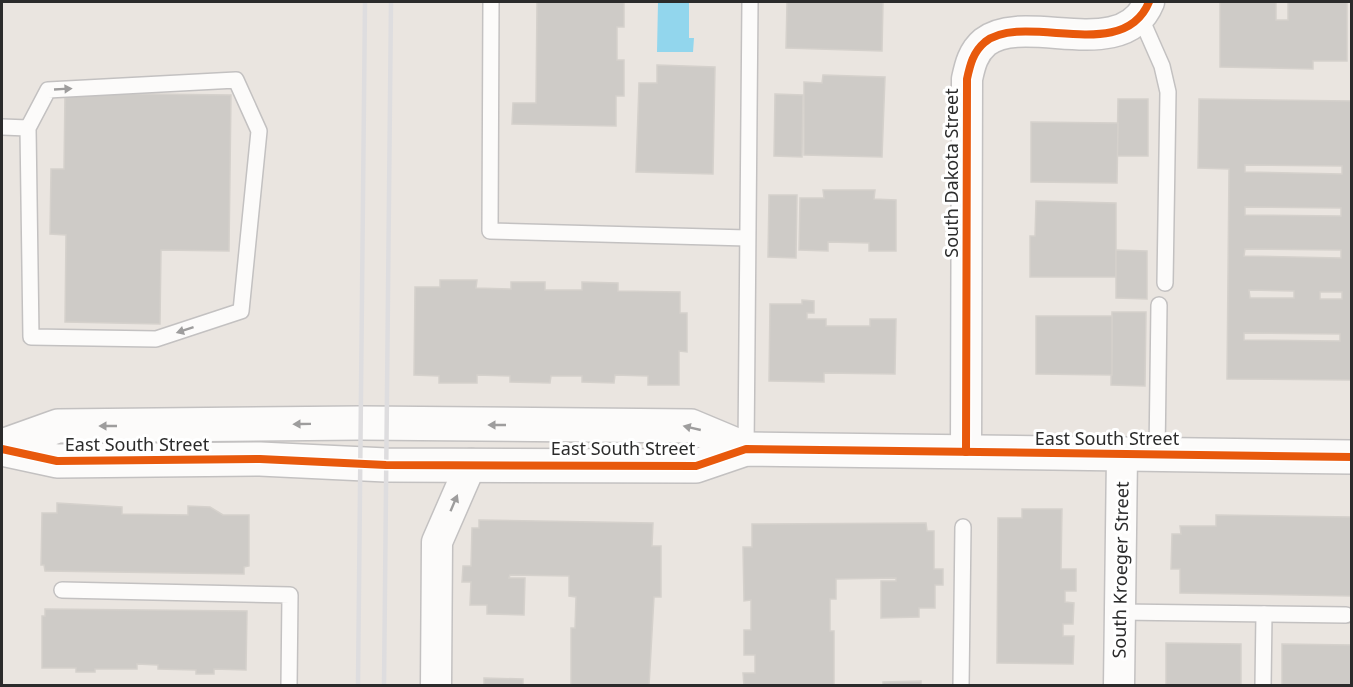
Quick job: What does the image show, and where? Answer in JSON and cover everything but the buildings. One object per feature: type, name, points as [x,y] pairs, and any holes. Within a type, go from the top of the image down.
[{"type":"street","name":"South Dakota Street","points":[[966,452],[967,79],[972,58],[985,42],[995,36],[1011,33],[1105,33],[1128,26],[1144,9]]},
{"type":"street","name":"East South Street","points":[[2,447],[58,426],[361,423],[691,426],[746,449]]},
{"type":"street","name":"East South Street","points":[[2,447],[57,461],[260,459],[386,465],[696,466],[746,449],[1352,457]]},
{"type":"street","name":"South Kroeger Street","points":[[1119,686],[1122,455]]},
{"type":"street","points":[[436,686],[437,542],[471,464]]},
{"type":"lane","points":[[491,2],[490,231],[747,238]]},
{"type":"lane","points":[[746,449],[750,2]]},
{"type":"lane","points":[[1144,9],[1168,92],[1165,283]]},
{"type":"lane","points":[[236,80],[259,131],[241,311],[156,339],[31,337],[28,128],[48,90],[236,80]]},
{"type":"lane","points":[[2,126],[28,128]]},
{"type":"lane","points":[[1157,454],[1159,306]]},
{"type":"lane","points":[[961,686],[963,527]]},
{"type":"lane","points":[[63,590],[290,595],[289,686]]},
{"type":"lane","points":[[1120,612],[1346,615]]},
{"type":"lane","points":[[1263,686],[1264,614]]},
{"type":"water","points":[[658,2],[689,2],[689,38],[694,38],[693,52],[657,52]]},
{"type":"railway","points":[[358,686],[365,2]]},
{"type":"railway","points":[[384,686],[391,2]]},
{"type":"cycle path","points":[[966,452],[967,79],[973,59],[985,42],[1002,34],[1024,32],[1096,34],[1118,30],[1136,21],[1149,2]]},
{"type":"cycle path","points":[[2,449],[57,461],[260,459],[386,465],[696,466],[746,449],[1352,457]]}]
